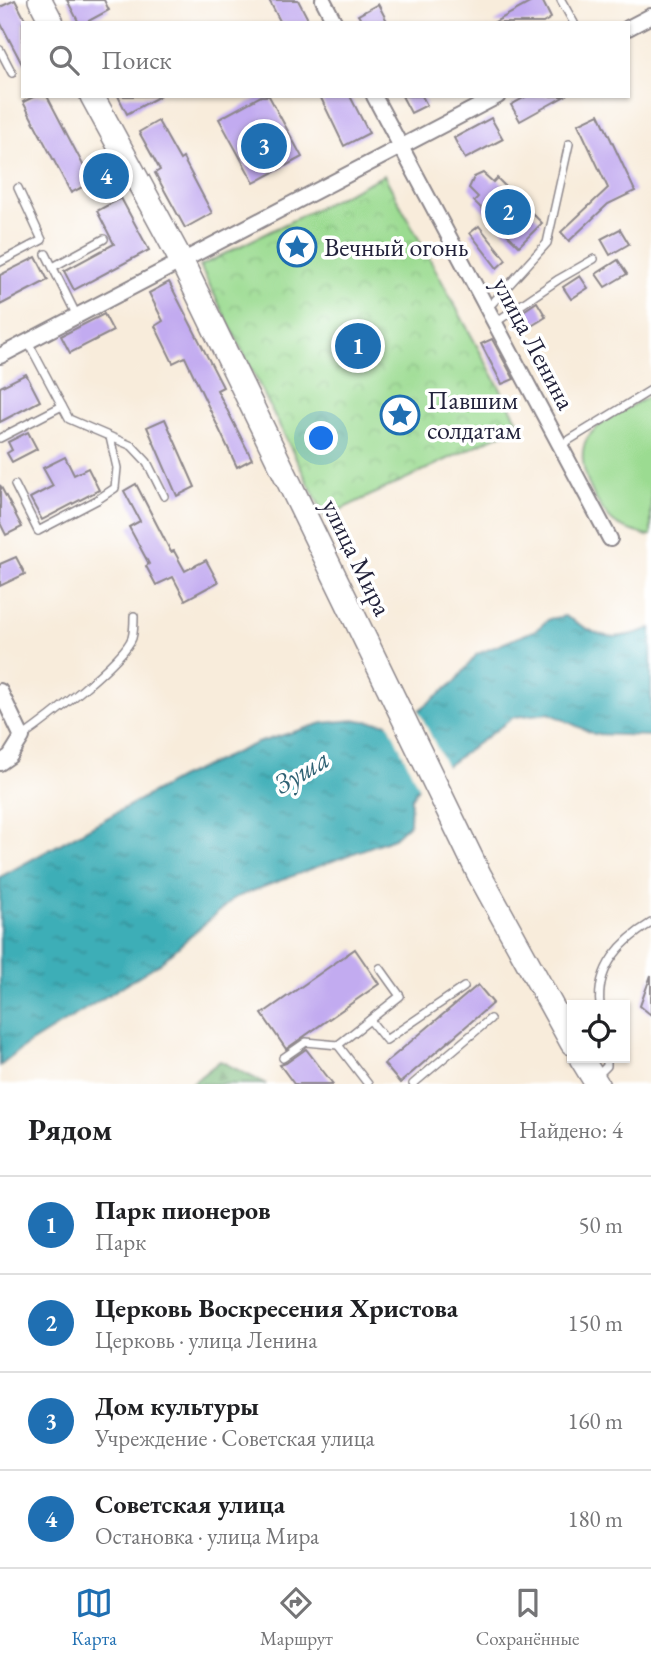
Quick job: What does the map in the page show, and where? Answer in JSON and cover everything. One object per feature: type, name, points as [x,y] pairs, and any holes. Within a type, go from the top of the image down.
[{"type":"main road","points":[[40,0],[51,21]]},
{"type":"main road","name":"улица Мира","points":[[93,98],[182,262],[479,874],[567,1034]]},
{"type":"main road","points":[[584,1063],[595,1081]]},
{"type":"street","points":[[323,0],[334,21]]},
{"type":"street","points":[[630,27],[651,16]]},
{"type":"street","name":"улица Ленина","points":[[375,98],[610,539]]},
{"type":"street","points":[[0,356],[494,98]]},
{"type":"street","points":[[0,691],[22,737],[10,756],[0,763]]},
{"type":"lane","points":[[561,0],[574,21]]},
{"type":"lane","points":[[0,50],[12,73]]},
{"type":"lane","points":[[488,308],[547,243],[569,145]]},
{"type":"lane","points":[[0,262],[43,240],[18,188]]},
{"type":"lane","points":[[53,267],[104,239]]},
{"type":"lane","points":[[46,254],[77,317]]},
{"type":"lane","points":[[496,322],[559,279],[594,259]]},
{"type":"lane","points":[[28,342],[69,419],[132,446],[147,462],[164,496]]},
{"type":"lane","points":[[561,445],[651,390]]},
{"type":"lane","points":[[0,438],[62,406]]},
{"type":"lane","points":[[15,485],[38,531],[115,488],[117,468],[110,437]]},
{"type":"lane","points":[[22,737],[47,719],[123,653],[132,638],[134,616]]},
{"type":"lane","points":[[600,1000],[601,977],[607,964],[641,928],[651,923]]},
{"type":"lane","points":[[641,928],[651,931]]},
{"type":"lane","points":[[283,1058],[306,1042],[338,1045],[400,996],[380,968]]},
{"type":"lane","points":[[370,1020],[386,1040],[464,987]]},
{"type":"lane","points":[[413,1084],[490,1019]]},
{"type":"lane","points":[[338,1045],[368,1084]]},
{"type":"lane","points":[[595,1081],[607,1063]]},
{"type":"green space","points":[[384,175],[520,425],[325,517],[200,266]]},
{"type":"green space","points":[[651,395],[651,535],[647,536],[620,526],[608,517],[588,484],[583,458],[584,447],[594,430]]},
{"type":"green space","points":[[220,1061],[266,1084],[191,1084]]},
{"type":"water","name":"Зуша","points":[[565,616],[606,636],[626,636],[651,628],[651,736],[594,734],[549,713],[514,717],[419,786],[411,798],[410,823],[394,838],[234,898],[160,963],[24,1047],[0,1066],[0,877],[179,778],[257,743],[323,723],[356,720],[393,724],[408,719],[456,681],[477,654],[536,630],[549,619]]},
{"type":"pier","points":[[417,707],[448,770],[420,791],[387,720],[407,716]]},
{"type":"building","points":[[15,0],[26,21],[21,21],[21,62],[0,22],[0,7]]},
{"type":"building","points":[[67,0],[104,0],[109,10],[89,21],[78,21]]},
{"type":"building","points":[[269,0],[298,0],[309,21],[280,21]]},
{"type":"building","points":[[535,0],[542,0],[551,18],[546,21],[497,21]]},
{"type":"building","points":[[378,4],[387,21],[362,21],[358,15]]},
{"type":"building","points":[[31,98],[48,98],[92,182],[71,193],[23,102]]},
{"type":"building","points":[[119,98],[156,98],[127,114]]},
{"type":"building","points":[[257,98],[270,98],[302,157],[254,183],[219,119]]},
{"type":"building","points":[[321,98],[351,98],[369,133],[344,146]]},
{"type":"building","points":[[403,98],[423,98],[427,105],[411,113]]},
{"type":"building","points":[[523,98],[561,98],[520,121],[511,105]]},
{"type":"building","points":[[599,114],[635,191],[608,204],[569,241],[561,232],[608,188],[578,124]]},
{"type":"building","points":[[491,118],[503,139],[465,159],[454,138]]},
{"type":"building","points":[[158,121],[180,160],[183,158],[212,213],[185,228],[155,173],[160,170],[139,132]]},
{"type":"building","points":[[483,173],[493,182],[497,178],[542,223],[519,246],[474,201],[478,197],[469,188],[474,177]]},
{"type":"building","points":[[121,198],[149,250],[74,290],[64,271],[114,244],[97,211]]},
{"type":"building","points":[[479,226],[506,260],[497,268],[470,233]]},
{"type":"building","points":[[620,229],[629,244],[610,255],[601,239]]},
{"type":"building","points":[[36,257],[48,280],[0,305],[0,275]]},
{"type":"building","points":[[618,260],[627,274],[605,287],[596,274]]},
{"type":"building","points":[[580,276],[588,288],[571,299],[563,287]]},
{"type":"building","points":[[169,282],[223,387],[217,390],[252,459],[237,467],[185,357],[173,363],[155,326],[163,321],[149,293]]},
{"type":"building","points":[[537,302],[546,317],[525,330],[516,316]]},
{"type":"building","points":[[104,314],[113,331],[70,353],[61,336]]},
{"type":"building","points":[[492,339],[514,379],[502,384],[481,344]]},
{"type":"building","points":[[26,374],[40,401],[0,422],[0,387]]},
{"type":"building","points":[[165,419],[195,487],[177,496],[147,427]]},
{"type":"building","points":[[28,432],[37,449],[12,462],[7,453],[12,450],[8,442]]},
{"type":"building","points":[[65,457],[74,475],[88,468],[99,490],[42,520],[30,498],[53,486],[43,468]]},
{"type":"building","points":[[136,484],[171,552],[174,551],[185,571],[206,560],[218,582],[185,600],[173,577],[156,585],[146,566],[149,564],[129,527],[140,521],[124,491]]},
{"type":"building","points":[[0,485],[22,527],[6,535],[0,523]]},
{"type":"building","points":[[16,557],[25,574],[0,586],[0,564]]},
{"type":"building","points":[[355,949],[379,984],[286,1049],[262,1014]]},
{"type":"building","points":[[651,975],[651,1015],[640,1006]]},
{"type":"building","points":[[478,985],[493,1003],[400,1083],[384,1064]]},
{"type":"building","points":[[306,1049],[333,1084],[294,1084],[280,1065]]},
{"type":"place","name":"Дом культуры","points":[[264,146]]},
{"type":"place","name":"Советская улица","points":[[106,176]]},
{"type":"place","name":"Церковь Воскресения Христова","points":[[508,212]]},
{"type":"place","name":"Вечный огонь","points":[[297,247]]},
{"type":"place","name":"Парк пионеров","points":[[358,346]]},
{"type":"place","name":"Павшим солдатам","points":[[400,415]]}]
